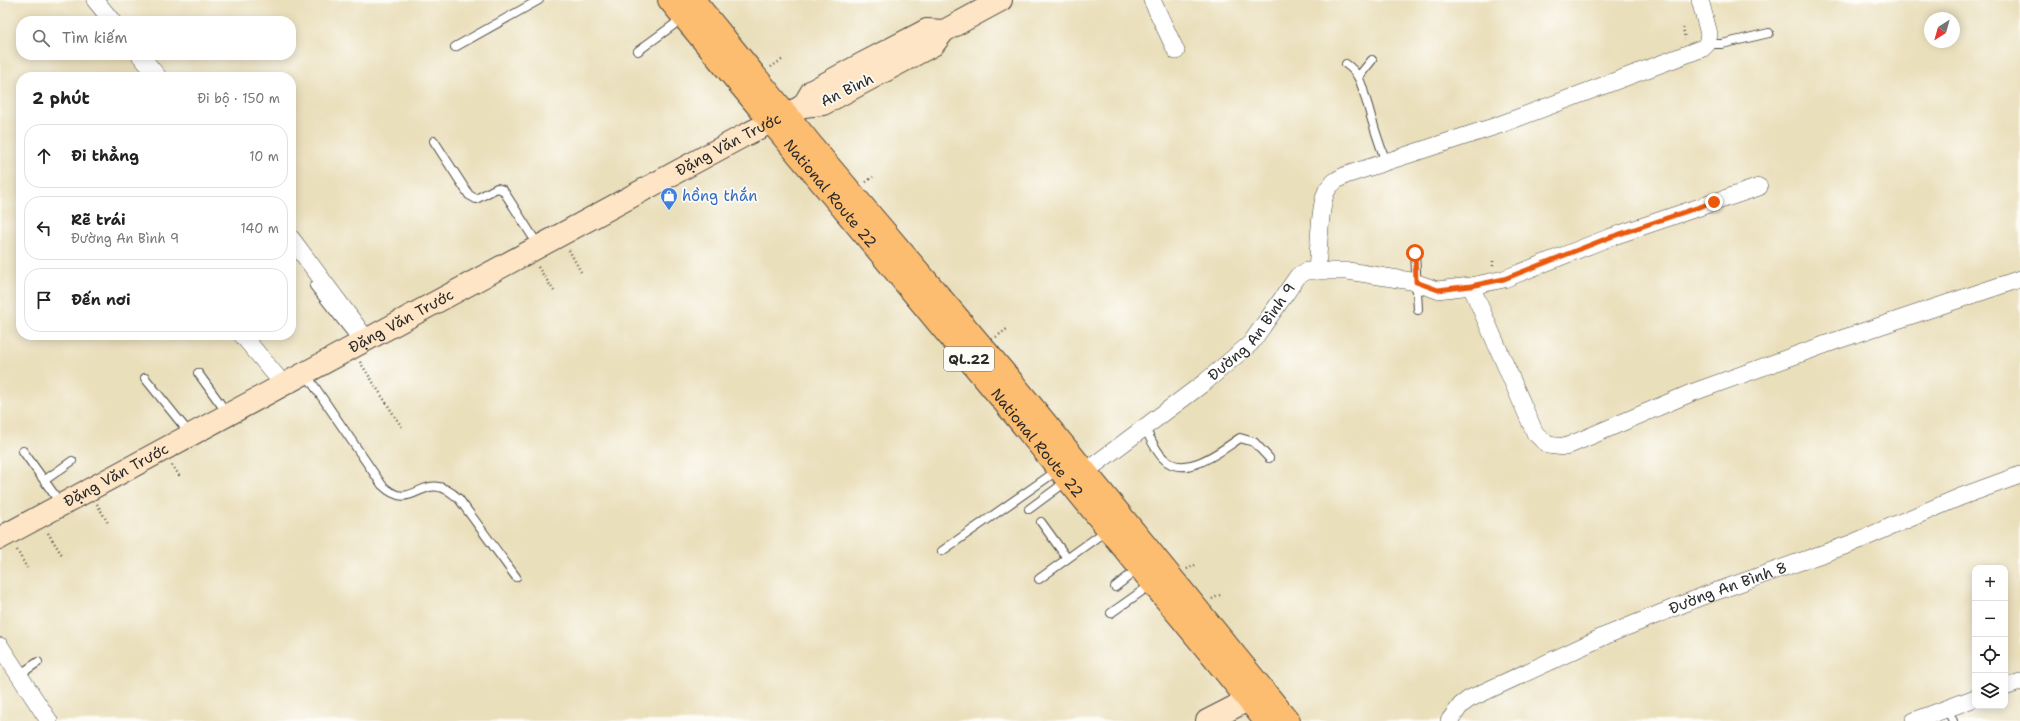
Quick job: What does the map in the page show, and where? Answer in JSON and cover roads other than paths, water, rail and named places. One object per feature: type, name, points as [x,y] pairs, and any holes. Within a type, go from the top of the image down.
[{"type":"highway","name":"National Route 22","points":[[669,0],[692,4],[1011,380],[1107,529],[1265,721]]},
{"type":"highway","name":"National Route 22","points":[[1071,474],[1289,721]]},
{"type":"main road","name":"An Bình","points":[[787,115],[812,91],[858,66],[927,30],[944,31],[1001,0]]},
{"type":"main road","name":"Đặng Văn Trước","points":[[0,538],[227,414],[284,385],[787,115]]},
{"type":"main road","points":[[1207,721],[1248,700]]},
{"type":"street","points":[[95,0],[108,16]]},
{"type":"street","points":[[1152,0],[1176,51]]},
{"type":"street","points":[[1317,271],[1323,203],[1326,191],[1336,180],[1346,175],[1499,125],[1688,53],[1707,44],[1708,34],[1700,0]]},
{"type":"street","points":[[144,60],[154,72]]},
{"type":"street","name":"Đường An Bình 9","points":[[1071,474],[1144,427],[1205,382],[1248,346],[1298,276],[1307,271],[1357,272],[1416,282],[1438,290],[1471,286],[1504,279],[1608,238],[1759,187]]},
{"type":"street","points":[[296,246],[359,344]]},
{"type":"street","points":[[1471,286],[1535,433],[1548,445],[1565,447],[1691,393],[1835,341],[2020,279]]},
{"type":"street","points":[[246,340],[284,385]]},
{"type":"street","name":"Đường An Bình 8","points":[[1449,721],[1461,705],[1469,699],[1607,635],[1703,596],[1850,544],[1960,497],[2020,475]]},
{"type":"street","points":[[0,646],[49,721]]},
{"type":"street","points":[[2008,686],[2020,682]]},
{"type":"street","points":[[1914,721],[1950,715],[1972,700]]},
{"type":"lane","points":[[455,46],[539,0]]},
{"type":"lane","points":[[638,51],[692,4]]},
{"type":"lane","points":[[1707,44],[1722,44],[1770,33]]},
{"type":"lane","points":[[1359,76],[1372,60]]},
{"type":"lane","points":[[1346,64],[1353,68],[1364,86],[1378,141],[1386,162]]},
{"type":"lane","points":[[434,141],[469,195],[476,199],[497,188],[503,190],[533,251]]},
{"type":"lane","points":[[1415,253],[1418,310]]},
{"type":"lane","points":[[314,286],[359,344]]},
{"type":"lane","points":[[198,373],[227,414]]},
{"type":"lane","points":[[305,373],[382,485],[395,495],[405,497],[430,486],[439,485],[449,489],[459,499],[516,577]]},
{"type":"lane","points":[[145,378],[191,434]]},
{"type":"lane","points":[[1144,427],[1164,459],[1175,465],[1192,465],[1208,459],[1240,438],[1254,442],[1269,458]]},
{"type":"lane","points":[[23,451],[62,504]]},
{"type":"lane","points":[[45,480],[72,461]]},
{"type":"lane","points":[[1029,509],[1071,474]]},
{"type":"lane","points":[[942,551],[1071,474]]},
{"type":"lane","points":[[1041,522],[1067,558]]},
{"type":"lane","points":[[1039,579],[1107,529]]},
{"type":"lane","points":[[1115,587],[1146,576]]},
{"type":"lane","points":[[1111,613],[1146,576]]},
{"type":"lane","points":[[19,675],[38,662]]},
{"type":"place","name":"hồng thắn","points":[[669,211]]}]
